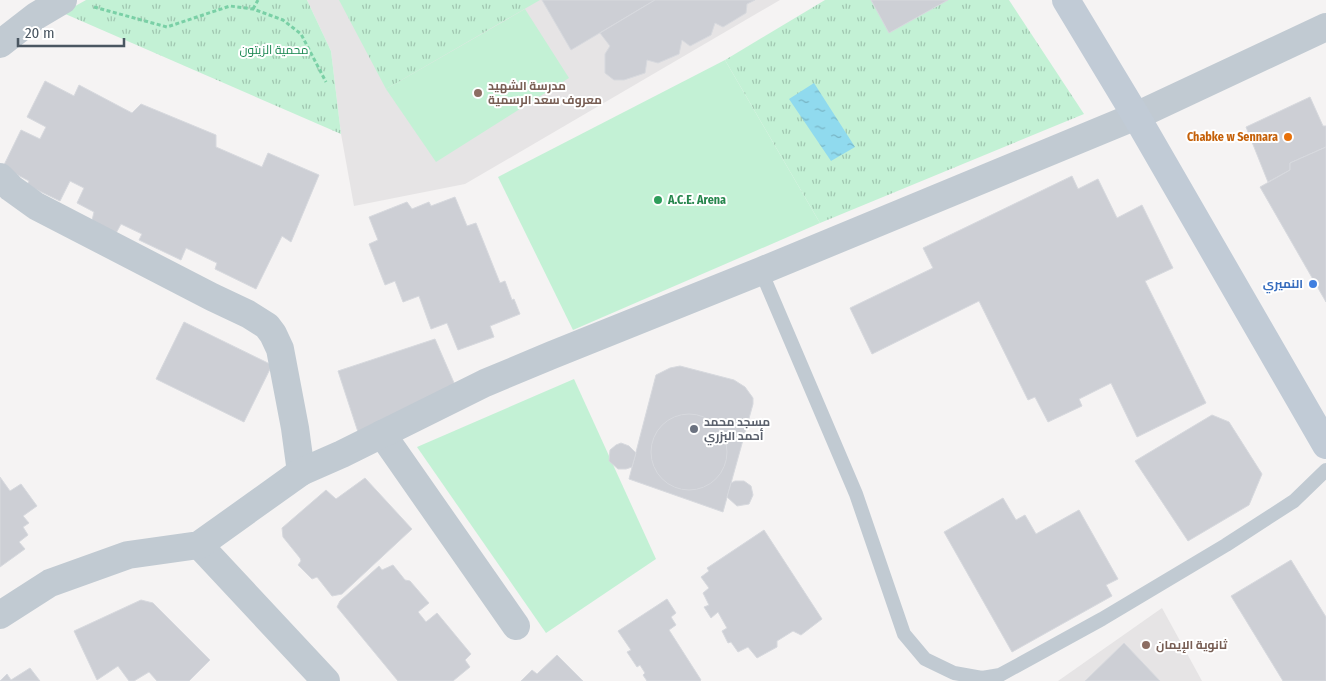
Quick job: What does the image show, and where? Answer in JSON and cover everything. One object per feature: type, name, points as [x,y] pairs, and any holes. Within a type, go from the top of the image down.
[{"type":"street","points":[[0,44],[36,16],[62,0]]},
{"type":"street","points":[[1066,0],[1136,116],[1326,445]]},
{"type":"street","points":[[0,615],[50,583],[128,555],[199,545],[301,472],[485,383],[1136,116],[1326,27]]},
{"type":"street","points":[[0,177],[11,188],[36,206],[248,314],[266,326],[273,334],[280,349],[301,472]]},
{"type":"street","points":[[382,434],[516,626]]},
{"type":"street","points":[[199,545],[326,681]]},
{"type":"lane","points":[[761,271],[856,494],[904,634],[925,659],[954,673],[982,678],[1000,675],[1102,619],[1226,544],[1294,501],[1326,470]]},
{"type":"path","points":[[253,9],[258,0]]},
{"type":"path","points":[[89,6],[167,27],[230,6],[253,9],[283,20],[301,34],[326,82]]},
{"type":"shaded area","name":"مدرسة الشهيد معروف سعد الرسمية","points":[[307,0],[780,0],[465,184],[354,206],[341,134],[331,51]]},
{"type":"shaded area","name":"ثانوية الإيمان","points":[[1162,608],[1202,681],[1058,681]]},
{"type":"green space","name":"محمية الزيتون","points":[[86,0],[307,0],[331,51],[341,134],[63,13]]},
{"type":"green space","points":[[339,0],[540,0],[386,89]]},
{"type":"green space","points":[[825,0],[1009,0],[1084,114],[820,223],[725,60]]},
{"type":"green space","points":[[525,9],[569,78],[436,162],[386,89]]},
{"type":"green space","name":"A.C.E. Arena","points":[[725,60],[820,223],[573,330],[498,177]]},
{"type":"green space","points":[[574,379],[656,559],[546,633],[417,447]]},
{"type":"water","points":[[814,83],[855,147],[831,161],[789,99]]},
{"type":"building","points":[[542,0],[655,0],[571,50]]},
{"type":"building","points":[[655,0],[755,0],[747,4],[746,13],[723,27],[715,23],[711,35],[690,46],[682,40],[679,54],[658,63],[647,60],[645,73],[624,80],[614,80],[605,73],[605,54],[610,46],[600,33]]},
{"type":"building","points":[[871,0],[948,0],[889,33]]},
{"type":"building","points":[[45,81],[74,96],[79,85],[132,113],[141,104],[216,135],[216,147],[262,167],[268,153],[319,175],[291,242],[282,236],[256,289],[215,269],[217,263],[186,248],[181,260],[139,240],[142,234],[121,224],[115,235],[90,229],[94,212],[77,203],[84,188],[70,181],[60,201],[27,185],[29,181],[3,167],[21,130],[40,139],[46,127],[27,117]]},
{"type":"building","name":"Chabke w Sennara","points":[[1310,97],[1323,126],[1326,126],[1326,147],[1290,163],[1290,170],[1268,182],[1246,127]]},
{"type":"building","points":[[1326,147],[1326,302],[1260,187],[1290,170],[1290,163]]},
{"type":"building","points":[[1072,176],[1078,189],[1098,179],[1117,218],[1142,205],[1173,268],[1145,281],[1206,403],[1137,437],[1111,383],[1079,399],[1082,406],[1048,422],[1035,397],[1028,400],[979,301],[872,354],[850,308],[933,268],[923,248]]},
{"type":"building","points":[[455,197],[467,226],[476,223],[500,283],[505,281],[520,314],[490,326],[494,337],[458,350],[447,323],[431,329],[419,296],[403,302],[395,281],[385,285],[369,244],[378,240],[369,217],[407,202],[412,209],[429,202],[431,206]]},
{"type":"building","points":[[184,322],[272,365],[244,422],[156,379]]},
{"type":"building","points":[[435,339],[458,392],[358,432],[338,371]]},
{"type":"building","name":"مسجد محمد أحمد البزري","points":[[680,366],[734,380],[745,387],[753,398],[753,404],[723,512],[629,479],[656,375],[670,368]]},
{"type":"building","points":[[689,414],[703,417],[716,425],[724,438],[727,452],[724,466],[716,479],[703,487],[689,490],[675,487],[662,479],[654,466],[651,452],[654,438],[662,425],[675,417]]},
{"type":"building","points":[[1212,415],[1229,422],[1262,474],[1249,505],[1188,541],[1135,461]]},
{"type":"building","points":[[621,443],[629,446],[636,453],[632,467],[626,469],[618,469],[609,461],[610,450]]},
{"type":"building","points":[[0,477],[10,491],[21,484],[37,506],[23,516],[29,523],[23,527],[28,535],[19,542],[25,549],[0,567]]},
{"type":"building","points":[[365,478],[412,529],[342,594],[332,596],[317,577],[312,579],[298,565],[301,561],[300,558],[283,537],[282,528],[326,490],[336,499]]},
{"type":"building","points":[[744,481],[751,486],[753,495],[749,504],[737,506],[727,497],[731,483]]},
{"type":"building","points":[[1003,498],[1016,520],[1025,515],[1036,534],[1079,510],[1118,579],[1106,585],[1112,596],[1012,652],[944,532]]},
{"type":"building","points":[[764,530],[822,619],[801,635],[793,631],[777,641],[777,647],[757,658],[748,647],[738,652],[731,642],[728,643],[722,631],[727,628],[718,612],[711,618],[704,607],[709,605],[703,593],[709,588],[701,577],[709,571],[707,568]]},
{"type":"building","points":[[1291,560],[1326,617],[1326,681],[1283,681],[1231,596]]},
{"type":"building","points":[[393,565],[405,580],[410,581],[429,603],[418,612],[426,622],[437,613],[471,654],[465,660],[470,667],[453,681],[398,681],[337,607],[340,601],[379,566],[382,570]]},
{"type":"building","points":[[667,599],[676,613],[671,617],[676,625],[669,630],[700,681],[647,681],[640,665],[637,667],[627,652],[631,650],[618,631]]},
{"type":"building","points":[[141,600],[153,603],[210,660],[189,681],[157,681],[149,672],[134,681],[129,681],[118,666],[97,680],[74,631]]},
{"type":"building","points":[[1124,643],[1160,681],[1085,681]]},
{"type":"building","points":[[557,655],[583,681],[521,681],[532,670],[537,674]]},
{"type":"building","points":[[30,668],[40,681],[0,681],[7,674],[11,680]]},
{"type":"place","name":"مدرسة الشهيد معروف سعد الرسمية","points":[[478,93]]},
{"type":"place","name":"Chabke w Sennara","points":[[1288,137]]},
{"type":"place","name":"A.C.E. Arena","points":[[658,200]]},
{"type":"place","name":"النميري","points":[[1313,284]]},
{"type":"place","name":"مسجد محمد أحمد البزري","points":[[694,429]]},
{"type":"place","name":"ثانوية الإيمان","points":[[1146,645]]}]
